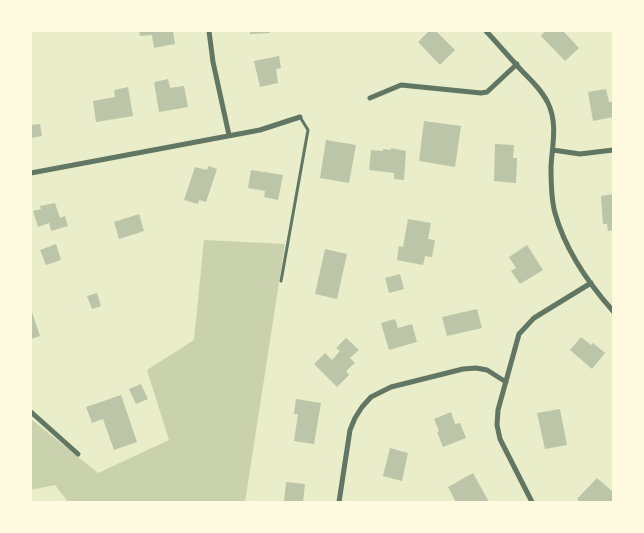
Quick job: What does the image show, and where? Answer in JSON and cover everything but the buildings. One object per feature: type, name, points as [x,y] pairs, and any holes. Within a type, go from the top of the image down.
[{"type":"street","points":[[209,31],[213,62],[229,135]]},
{"type":"street","points":[[486,31],[540,90],[552,112],[554,139],[552,190],[554,212],[573,254],[613,311]]},
{"type":"street","points":[[370,98],[401,85],[487,92],[516,64]]},
{"type":"street","points":[[31,173],[260,130],[300,117]]},
{"type":"street","points":[[553,150],[580,154],[613,150]]},
{"type":"street","points":[[532,502],[500,439],[498,410],[519,334],[524,327],[534,318],[591,282]]},
{"type":"street","points":[[339,502],[350,430],[354,418],[372,397],[391,387],[462,369],[476,368],[488,370],[506,382]]},
{"type":"street","points":[[31,412],[78,454]]},
{"type":"lane","points":[[281,281],[308,130],[300,117]]},
{"type":"green space","points":[[204,240],[285,244],[245,502],[68,502],[55,485],[31,490],[31,419],[98,473],[169,440],[147,370],[194,340]]}]
